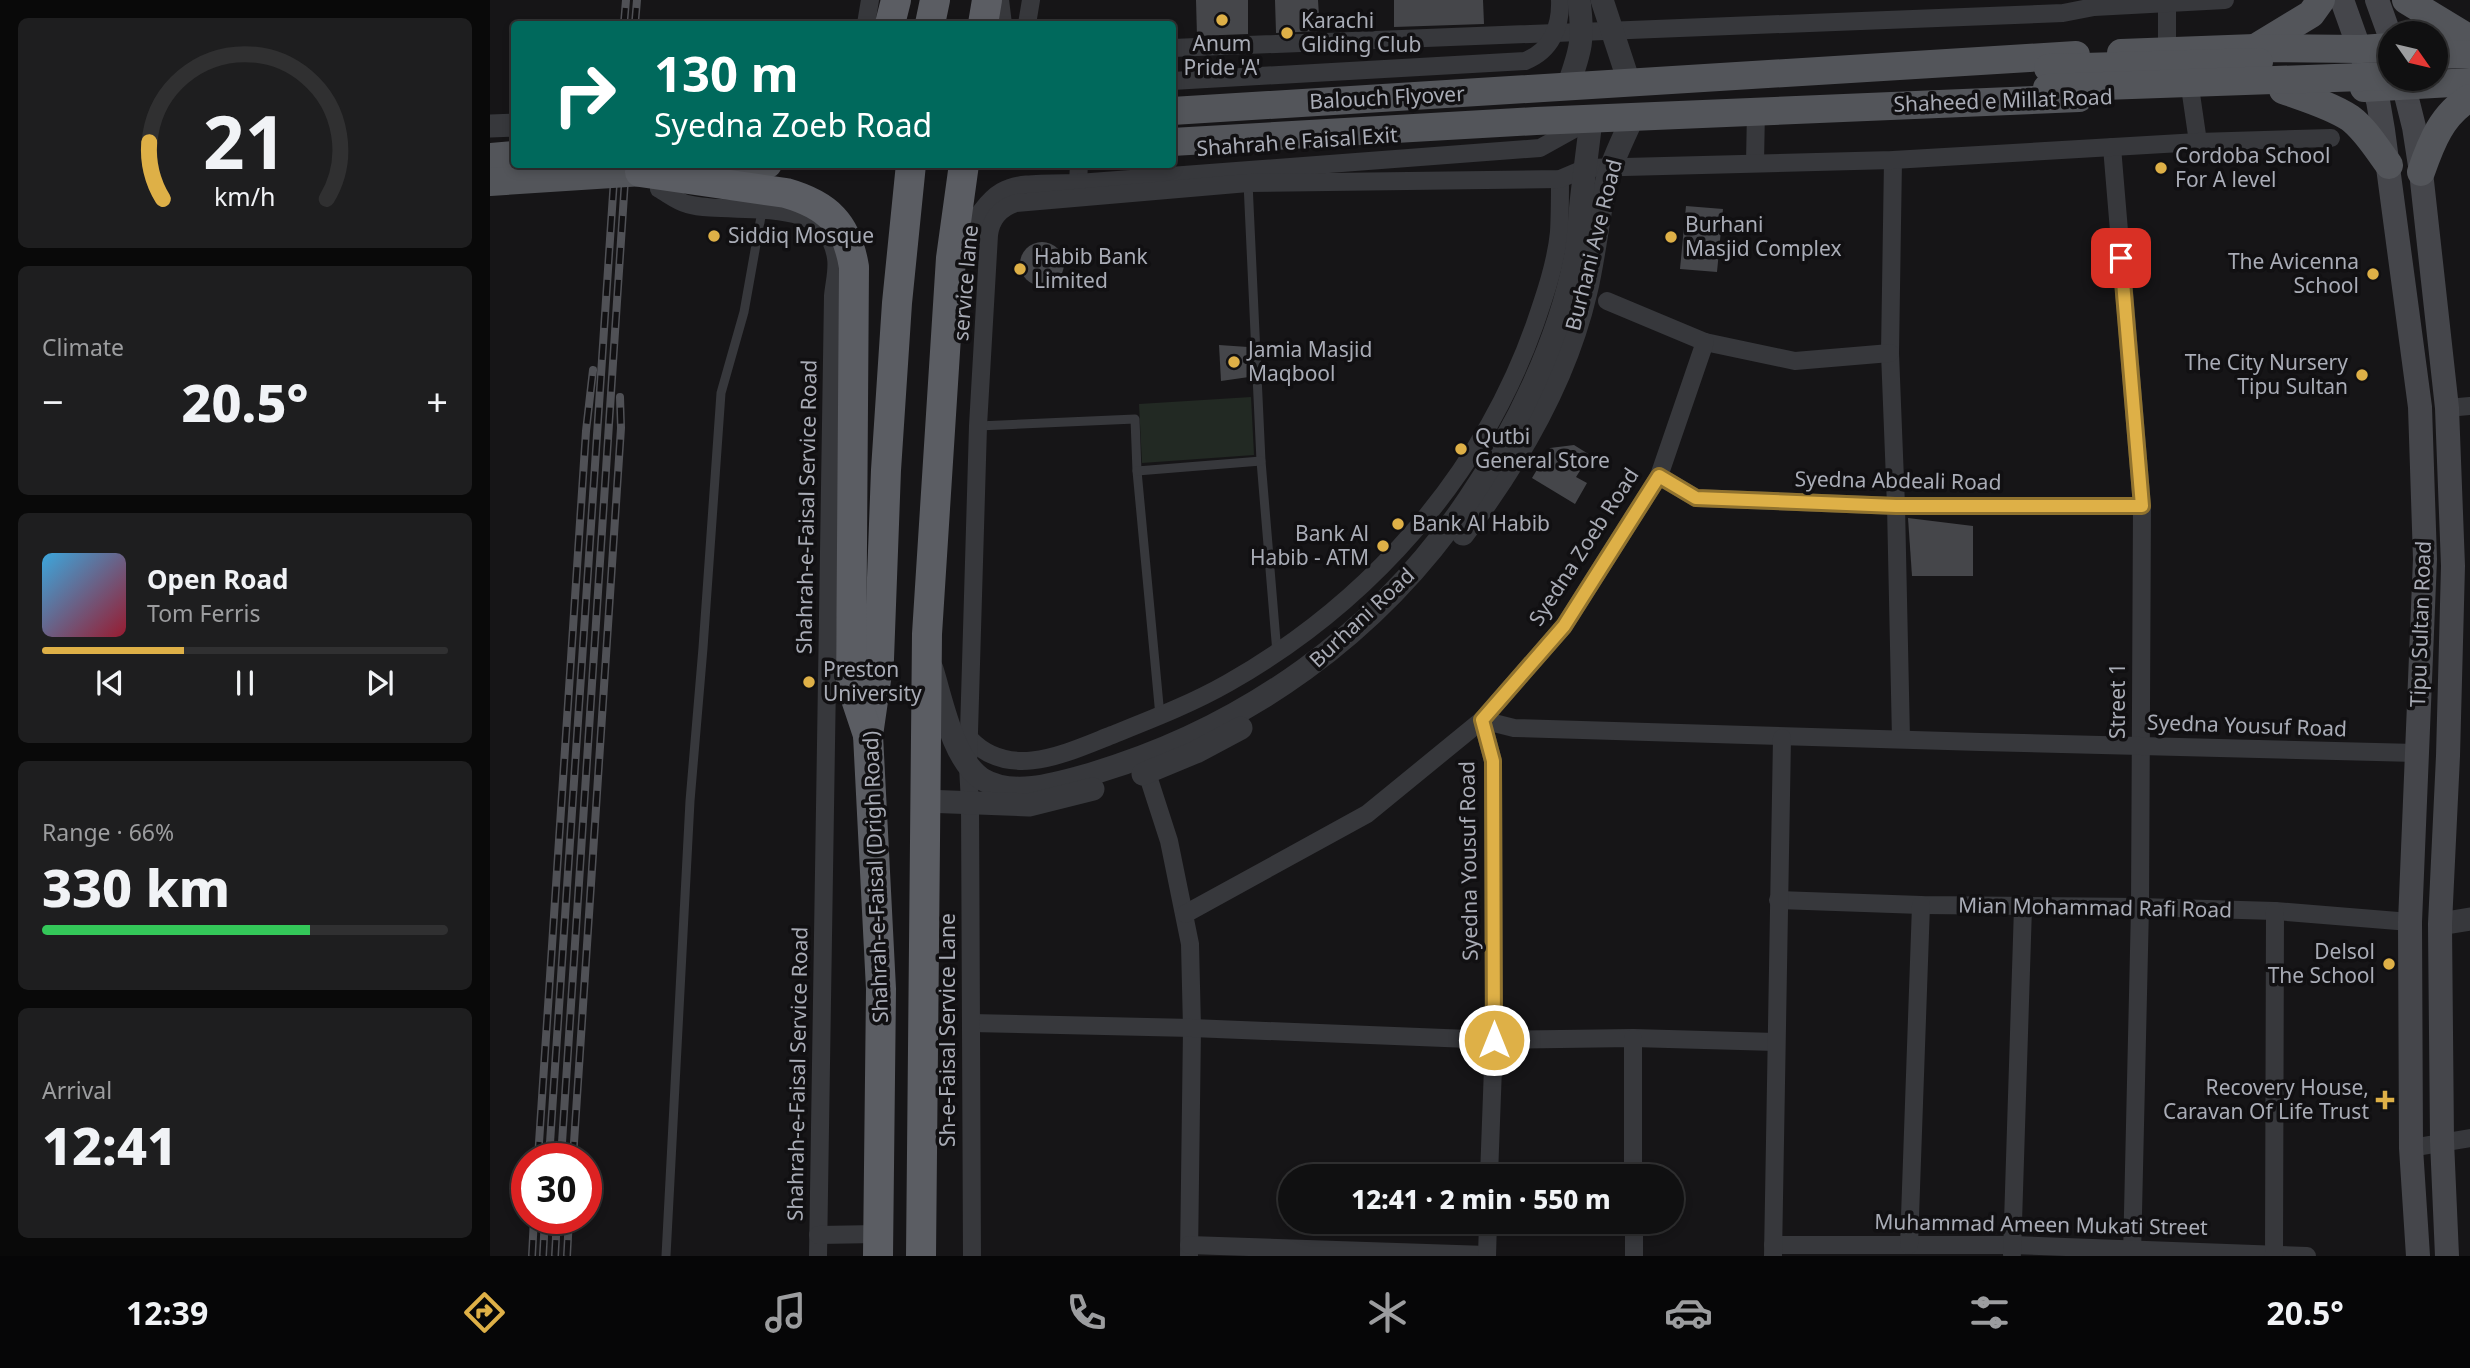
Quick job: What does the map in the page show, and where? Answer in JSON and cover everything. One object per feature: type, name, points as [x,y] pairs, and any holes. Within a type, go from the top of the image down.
[{"type":"highway","points":[[891,21],[896,0]]},
{"type":"highway","points":[[931,21],[935,0]]},
{"type":"highway","points":[[984,21],[987,0]]},
{"type":"highway","name":"Shahrah-e-Faisal (Drigh Road)","points":[[878,1245],[881,989],[868,735],[879,659],[887,456],[897,303],[911,168]]},
{"type":"highway","name":"Shahrah-e-Faisal (Drigh Road)","points":[[921,1256],[927,634],[951,258],[963,168]]},
{"type":"highway","points":[[649,181],[786,193],[803,198],[816,203],[832,216],[843,230],[851,249],[854,281],[851,684],[868,735]]},
{"type":"main road","points":[[2255,48],[2311,14],[2321,0]]},
{"type":"main road","name":"Tipu Sultan Road","points":[[2342,0],[2361,49],[2378,60]]},
{"type":"main road","points":[[2377,0],[2385,21]]},
{"type":"main road","points":[[2415,1],[2470,39]]},
{"type":"main road","points":[[2448,45],[2470,45]]},
{"type":"main road","name":"Shaheed e Millat Road","points":[[1615,83],[2167,50],[2378,48]]},
{"type":"main road","points":[[2316,49],[2325,53],[2329,61],[2331,77],[2324,89]]},
{"type":"main road","points":[[2448,55],[2470,54]]},
{"type":"main road","points":[[1750,111],[1767,100],[2048,78],[2378,58]]},
{"type":"main road","points":[[2448,75],[2470,72]]},
{"type":"main road","points":[[1754,74],[1770,81],[2048,78],[2378,80]]},
{"type":"main road","name":"Shaheed e Millat Road","points":[[2448,81],[2470,82]]},
{"type":"main road","name":"Balouch Flyover","points":[[1176,111],[1615,83]]},
{"type":"main road","name":"Shaheed e Millat Road","points":[[1535,121],[2324,89],[2378,83]]},
{"type":"main road","points":[[2283,90],[2323,104],[2351,119],[2389,165]]},
{"type":"main road","name":"Tipu Sultan Road","points":[[2406,91],[2389,165],[2420,407],[2425,559],[2410,922],[2411,1148],[2418,1256]]},
{"type":"main road","name":"Tipu Sultan Road","points":[[2410,91],[2459,407],[2440,924],[2442,1141],[2447,1256]]},
{"type":"main road","points":[[2421,172],[2430,144],[2440,128],[2452,112],[2470,98]]},
{"type":"main road","name":"Balouch Flyover","points":[[1176,142],[1535,121]]},
{"type":"main road","points":[[490,157],[511,155]]},
{"type":"main road","points":[[490,182],[649,181],[740,168]]},
{"type":"main road","points":[[2416,753],[2448,756]]},
{"type":"street","points":[[866,21],[870,0]]},
{"type":"street","points":[[1000,0],[1003,21]]},
{"type":"street","points":[[1028,21],[1031,0]]},
{"type":"street","points":[[1176,81],[1514,63],[1536,57],[1556,33],[1560,18],[1560,0]]},
{"type":"street","points":[[1568,86],[1583,33],[1579,0]]},
{"type":"street","points":[[1602,0],[1611,29],[1615,83]]},
{"type":"street","points":[[1176,48],[2063,13],[2092,4],[2225,0]]},
{"type":"street","points":[[2167,3],[2167,50]]},
{"type":"street","points":[[2191,94],[2198,142]]},
{"type":"street","points":[[1750,111],[1755,163]]},
{"type":"street","name":"Burhani Ave Road","points":[[1147,773],[1196,752],[1248,724],[1316,681],[1385,620],[1448,553],[1484,506],[1545,402],[1565,359],[1586,294],[1610,169],[1633,117]]},
{"type":"street","name":"Burhani Road","points":[[968,766],[989,782],[1027,788],[1076,778],[1138,760],[1244,710],[1307,670],[1376,610],[1409,577],[1470,498],[1529,393],[1551,341],[1576,256],[1591,120]]},
{"type":"street","name":"Shahrah e Faisal Exit","points":[[951,258],[982,207],[997,192],[1015,184],[1078,183],[1540,148],[1591,120]]},
{"type":"street","points":[[490,126],[511,125]]},
{"type":"street","name":"service lane","points":[[968,766],[978,426],[989,235],[995,218],[1002,209],[1016,203],[1248,183],[1560,179],[1586,168],[1893,160],[2198,142],[2331,138]]},
{"type":"street","name":"Street 1","points":[[2112,147],[2142,506],[2140,907],[2132,1253]]},
{"type":"street","points":[[1893,160],[1889,353],[1896,506],[1901,739]]},
{"type":"street","points":[[1078,183],[1079,168]]},
{"type":"street","points":[[970,738],[981,750],[1003,760],[1030,760],[1080,746],[1160,716],[1228,683],[1277,653],[1356,592],[1418,529],[1480,441],[1511,383],[1541,307],[1559,233],[1560,179]]},
{"type":"street","name":"Shahrah-e-Faisal Service Road","points":[[649,181],[686,204],[803,215],[827,236],[836,258],[833,296],[818,1256]]},
{"type":"street","points":[[1607,301],[1704,342],[1795,362],[1889,353]]},
{"type":"street","name":"Syedna Zoeb Road","points":[[1185,914],[1367,814],[1482,720],[1564,626],[1659,476],[1704,342]]},
{"type":"street","name":"Syedna Abdeali Road","points":[[1659,476],[1696,498],[1896,506],[2142,506]]},
{"type":"street","points":[[928,656],[958,749],[968,766]]},
{"type":"street","name":"Syedna Yousuf Road","points":[[1489,1164],[1494,1040],[1493,761],[1482,720],[1514,728],[1782,738],[2416,753]]},
{"type":"street","points":[[1773,1250],[1782,738]]},
{"type":"street","name":"Sh-e-Faisal Service Lane","points":[[968,766],[972,1256]]},
{"type":"street","points":[[925,801],[1029,806],[1147,773],[1169,841],[1190,944],[1192,1028],[1189,1251],[1487,1255],[1488,1234]]},
{"type":"street","name":"Mian Mohammad Rafi Road","points":[[1778,900],[2275,911],[2410,922]]},
{"type":"street","points":[[1898,1248],[1921,905]]},
{"type":"street","points":[[2012,1250],[2023,907]]},
{"type":"street","points":[[2274,1255],[2275,911]]},
{"type":"street","points":[[2440,924],[2470,919]]},
{"type":"street","points":[[971,1023],[1192,1028],[1494,1040],[1633,1038],[1776,1042]]},
{"type":"street","points":[[1633,1038],[1633,1164]]},
{"type":"street","points":[[2411,1148],[2470,1138]]},
{"type":"street","points":[[1634,1234],[1634,1256]]},
{"type":"street","points":[[818,1235],[878,1245]]},
{"type":"street","name":"Muhammad Ameen Mukati Street","points":[[1773,1250],[1898,1248],[2307,1256]]},
{"type":"lane","points":[[1248,183],[1261,461],[1277,653]]},
{"type":"lane","points":[[666,1256],[690,801],[720,393],[744,312],[762,211]]},
{"type":"lane","points":[[978,426],[1135,419],[1137,471],[1160,716]]},
{"type":"lane","points":[[1137,471],[1261,461]]},
{"type":"shaded area","points":[[1251,397],[1254,455],[1142,463],[1139,404]]},
{"type":"building","name":"Anum Pride 'A'","points":[[1196,0],[1248,0],[1248,34],[1197,36]]},
{"type":"building","points":[[1275,0],[1318,0],[1320,31],[1276,33]]},
{"type":"building","points":[[1394,0],[1483,0],[1484,24],[1394,27]]},
{"type":"building","points":[[1686,206],[1723,209],[1717,272],[1680,269]]},
{"type":"building","points":[[1042,242],[1058,248],[1064,264],[1058,280],[1042,286],[1026,280],[1020,264],[1026,248]]},
{"type":"building","name":"Jamia Masjid Maqbool","points":[[1219,345],[1248,347],[1249,377],[1221,381]]},
{"type":"building","points":[[1574,445],[1590,455],[1576,477],[1587,483],[1575,504],[1532,478],[1550,448]]},
{"type":"building","points":[[1908,518],[1973,526],[1973,576],[1912,576]]},
{"type":"railway","points":[[624,21],[626,0]]},
{"type":"railway","points":[[635,21],[637,0]]},
{"type":"railway","points":[[550,1143],[615,168]]},
{"type":"railway","points":[[562,1143],[626,168]]},
{"type":"railway","points":[[539,1143],[586,431],[593,370]]},
{"type":"railway","points":[[574,1143],[621,428],[620,397]]},
{"type":"railway","points":[[532,1256],[533,1234]]},
{"type":"railway","points":[[543,1256],[544,1234]]},
{"type":"railway","points":[[555,1256],[556,1234]]},
{"type":"railway","points":[[567,1256],[568,1234]]},
{"type":"place","name":"Anum Pride 'A'","points":[[1222,20]]},
{"type":"place","name":"Karachi Gliding Club","points":[[1287,33]]},
{"type":"place","name":"Cordoba School For A level","points":[[2161,168]]},
{"type":"place","name":"Siddiq Mosque","points":[[714,236]]},
{"type":"place","name":"Burhani Masjid Complex","points":[[1671,237]]},
{"type":"place","name":"Habib Bank Limited","points":[[1020,269]]},
{"type":"place","name":"The Avicenna School","points":[[2373,274]]},
{"type":"place","name":"Jamia Masjid Maqbool","points":[[1234,362]]},
{"type":"place","name":"The City Nursery Tipu Sultan","points":[[2362,375]]},
{"type":"place","name":"Qutbi General Store","points":[[1461,449]]},
{"type":"place","name":"Bank Al Habib","points":[[1398,524]]},
{"type":"place","name":"Bank Al Habib - ATM","points":[[1383,546]]},
{"type":"place","name":"Preston University","points":[[809,682]]},
{"type":"place","name":"Delsol The School","points":[[2389,964]]},
{"type":"place","name":"Recovery House, Caravan Of Life Trust","points":[[2385,1100]]},
{"type":"route","points":[[1494,1040],[1493,761],[1482,720],[1564,626],[1659,476],[1696,498],[1896,506],[2142,506],[2121,258]]}]
